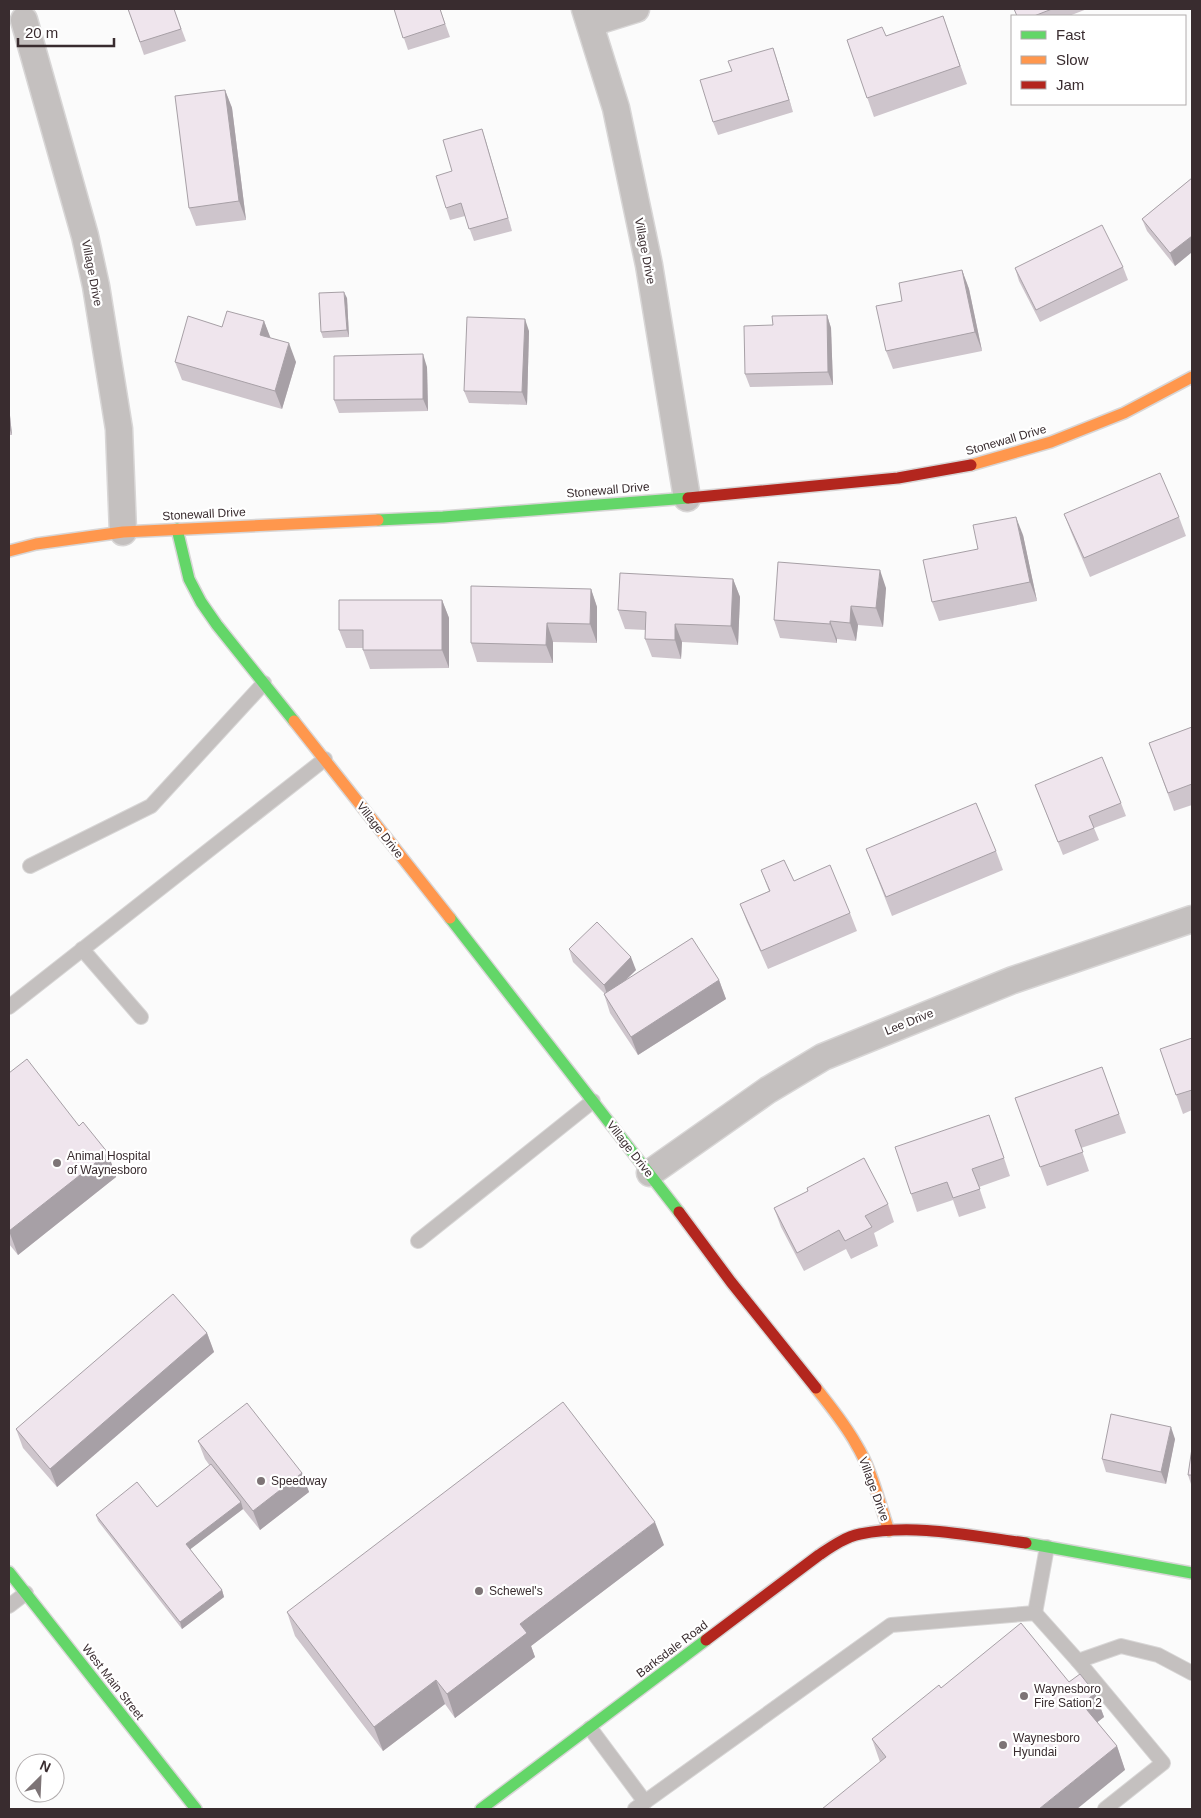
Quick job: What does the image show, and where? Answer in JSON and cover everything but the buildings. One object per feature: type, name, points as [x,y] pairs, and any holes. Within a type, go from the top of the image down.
[{"type":"street","points":[[588,16],[636,9]]},
{"type":"street","name":"Village Drive","points":[[588,16],[616,108],[648,265],[687,498]]},
{"type":"street","name":"Village Drive","points":[[24,20],[85,236],[96,286],[119,429],[123,532]]},
{"type":"street","name":"Stonewall Drive","points":[[9,550],[36,544],[123,532],[443,517],[687,498],[898,478],[975,464],[1060,439],[1124,413],[1192,377]]},
{"type":"street","name":"Village Drive","points":[[177,529],[189,578],[201,602],[217,625],[325,759],[650,1173],[731,1282],[835,1412],[857,1445],[867,1466],[889,1531],[919,1529],[1047,1547],[1192,1574]]},
{"type":"street","name":"Lee Drive","points":[[650,1173],[768,1090],[823,1057],[1013,980],[1192,919]]},
{"type":"street","name":"Barksdale Road","points":[[482,1809],[837,1543],[859,1534],[889,1531]]},
{"type":"street","name":"West Main Street","points":[[9,1572],[196,1809]]},
{"type":"lane","points":[[30,866],[151,806],[264,683]]},
{"type":"lane","points":[[9,1006],[325,759]]},
{"type":"lane","points":[[82,950],[141,1017]]},
{"type":"lane","points":[[418,1241],[593,1101]]},
{"type":"lane","points":[[1035,1613],[1047,1547]]},
{"type":"lane","points":[[9,1606],[26,1593]]},
{"type":"lane","points":[[1035,1613],[1078,1661],[1163,1763],[1105,1809]]},
{"type":"lane","points":[[590,1728],[640,1805],[891,1625],[1035,1613]]},
{"type":"lane","points":[[1078,1661],[1121,1646],[1158,1656],[1192,1673]]},
{"type":"traffic: fast","points":[[378,520],[443,517],[688,498]]},
{"type":"traffic: fast","points":[[177,529],[189,579],[201,602],[217,625],[294,721]]},
{"type":"traffic: fast","points":[[450,918],[679,1212]]},
{"type":"traffic: fast","points":[[1026,1543],[1192,1573]]},
{"type":"traffic: fast","points":[[9,1572],[196,1809]]},
{"type":"traffic: fast","points":[[481,1809],[706,1640]]},
{"type":"traffic: slow","points":[[971,465],[1051,442],[1124,413],[1192,377]]},
{"type":"traffic: slow","points":[[9,551],[36,544],[123,532],[378,520]]},
{"type":"traffic: slow","points":[[294,721],[450,918]]},
{"type":"traffic: slow","points":[[816,1388],[842,1422],[862,1454],[871,1475],[889,1531]]},
{"type":"traffic: jam","points":[[688,498],[898,478],[971,465]]},
{"type":"traffic: jam","points":[[679,1212],[731,1282],[816,1388]]},
{"type":"traffic: jam","points":[[706,1640],[819,1555],[854,1535],[881,1531],[922,1530],[1026,1543]]},
{"type":"place","name":"Animal Hospital of Waynesboro","points":[[57,1163]]},
{"type":"place","name":"Speedway","points":[[261,1481]]},
{"type":"place","name":"Schewel's","points":[[479,1591]]},
{"type":"place","name":"Waynesboro Fire Sation 2","points":[[1024,1696]]},
{"type":"place","name":"Waynesboro Hyundai","points":[[1003,1745]]}]
